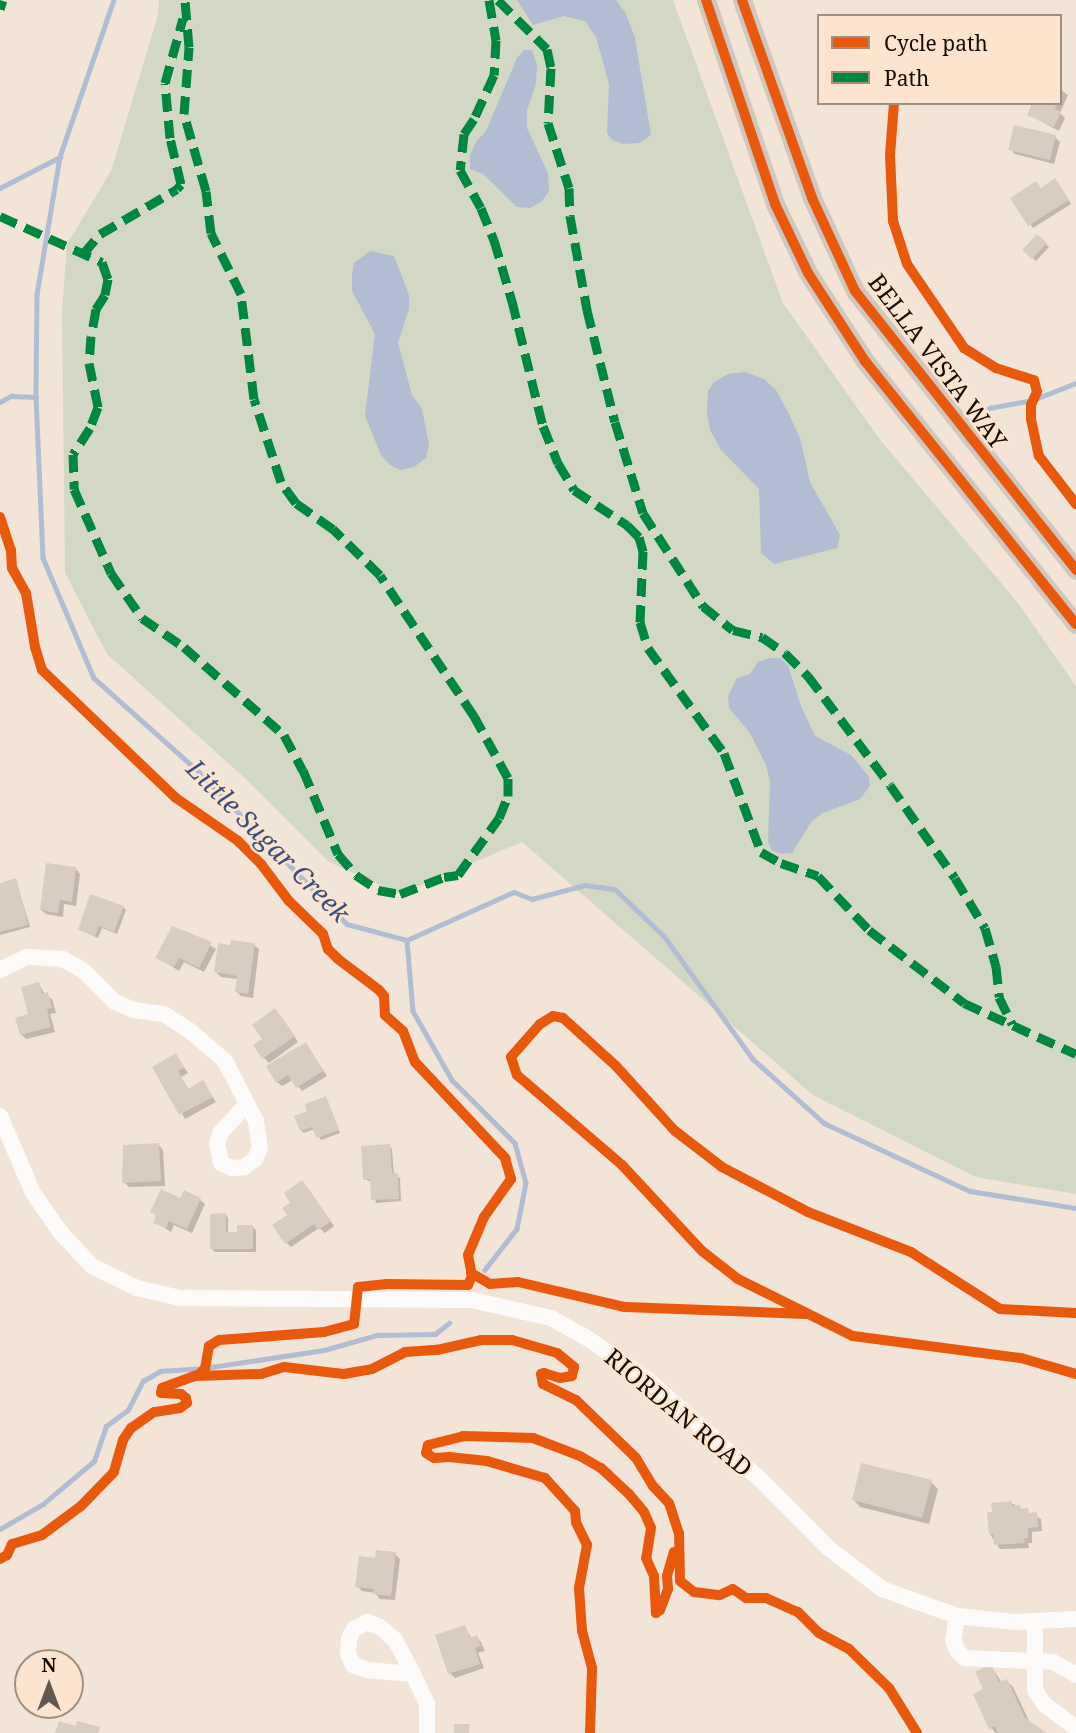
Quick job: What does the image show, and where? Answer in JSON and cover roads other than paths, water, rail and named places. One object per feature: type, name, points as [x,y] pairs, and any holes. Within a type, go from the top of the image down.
[{"type":"main road","points":[[706,0],[775,204],[808,273],[865,361],[1076,624]]},
{"type":"main road","name":"BELLA VISTA WAY","points":[[742,0],[812,198],[855,291],[1076,570]]},
{"type":"street","points":[[0,970],[27,957],[63,959],[84,971],[115,1002],[134,1010],[164,1014],[190,1030],[225,1061],[247,1104]]},
{"type":"street","name":"RIORDAN ROAD","points":[[0,1116],[33,1193],[61,1233],[92,1266],[137,1288],[180,1298],[472,1300],[551,1318],[584,1336],[648,1380],[762,1481],[827,1547],[882,1589],[957,1616],[1035,1622],[1076,1619]]},
{"type":"street","points":[[957,1616],[953,1640],[958,1652],[965,1658],[1035,1660],[1060,1664],[1076,1675]]},
{"type":"street","points":[[1035,1622],[1038,1696],[1076,1728]]},
{"type":"street","points":[[413,1674],[427,1704],[427,1733]]},
{"type":"water","points":[[517,0],[616,0],[626,14],[635,38],[651,135],[639,143],[623,144],[612,140],[607,133],[609,84],[596,37],[585,21],[564,16],[533,25]]},
{"type":"water","points":[[524,50],[532,50],[537,65],[536,84],[527,110],[527,128],[548,173],[549,191],[542,201],[530,208],[517,207],[483,174],[470,169],[470,155],[476,142],[486,131],[517,58]]},
{"type":"water","points":[[370,251],[394,256],[409,295],[409,309],[398,343],[412,395],[422,409],[429,445],[426,458],[414,467],[400,470],[390,465],[381,455],[365,416],[375,334],[352,291],[352,275],[354,263]]},
{"type":"water","points":[[745,372],[764,379],[776,390],[788,412],[800,438],[810,482],[840,535],[837,548],[774,564],[761,553],[759,489],[721,450],[710,430],[707,413],[708,391],[714,382],[728,374]]},
{"type":"water","points":[[780,658],[788,665],[801,706],[815,736],[851,755],[869,777],[870,786],[860,799],[823,813],[812,821],[792,853],[781,854],[772,851],[768,842],[770,782],[766,765],[750,733],[729,708],[728,696],[737,678],[750,674],[758,662]]},
{"type":"waterway","name":"Little Sugar Creek","points":[[114,0],[60,157],[37,294],[36,397],[43,558],[94,678],[199,772],[347,924],[407,940],[514,892],[532,899],[585,885],[615,889],[664,936],[753,1059],[824,1123],[970,1191],[1076,1208]]},
{"type":"waterway","points":[[0,188],[60,157]]},
{"type":"waterway","points":[[989,408],[1033,400],[1076,383]]},
{"type":"waterway","points":[[0,402],[11,396],[36,397]]},
{"type":"waterway","points":[[407,940],[413,1011],[452,1080],[515,1143],[526,1183],[517,1229],[485,1270]]},
{"type":"waterway","points":[[0,1529],[43,1504],[94,1461],[106,1426],[128,1410],[143,1381],[160,1371],[205,1368],[324,1350],[377,1335],[435,1334],[449,1323]]}]
